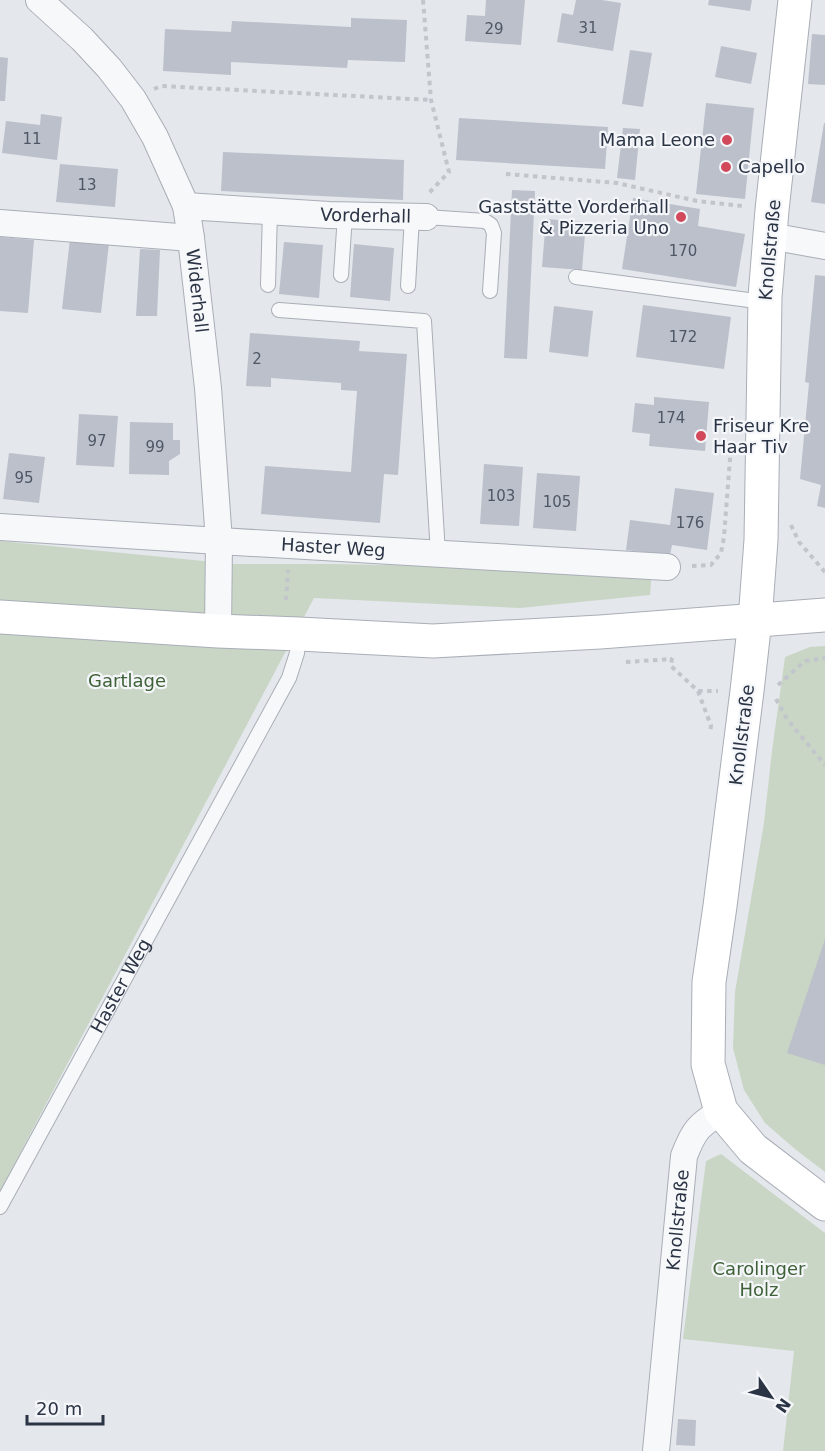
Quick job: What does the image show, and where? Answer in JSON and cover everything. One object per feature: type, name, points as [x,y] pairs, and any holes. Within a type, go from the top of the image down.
[{"type":"street","name":"Widerhall","points":[[39,0],[82,39],[133,99],[155,137],[186,206],[192,238],[208,388],[219,541],[218,632]]},
{"type":"street","name":"Knollstraße","points":[[656,1451],[684,1156],[692,1134],[705,1121],[721,1111],[708,1064],[709,982],[722,897],[755,620],[761,540],[765,302],[771,223],[795,0]]},
{"type":"street","name":"Vorderhall","points":[[186,206],[419,217]]},
{"type":"street","points":[[0,223],[192,238]]},
{"type":"street","points":[[771,223],[825,246]]},
{"type":"street","name":"Haster Weg","points":[[0,526],[678,567]]},
{"type":"street","points":[[0,617],[218,632],[433,640],[600,632],[825,615]]},
{"type":"street","points":[[721,1111],[753,1149],[825,1204]]},
{"type":"lane","points":[[268,285],[270,211]]},
{"type":"lane","points":[[341,275],[345,215]]},
{"type":"lane","points":[[408,286],[419,217],[485,221],[491,225],[494,233],[490,291]]},
{"type":"lane","points":[[576,277],[765,302]]},
{"type":"lane","points":[[279,310],[424,321],[438,554]]},
{"type":"lane","name":"Haster Weg","points":[[0,1207],[289,678],[297,653],[298,634]]},
{"type":"path","name":"Vorderhall","points":[[419,217],[426,197],[449,172],[431,100],[423,0]]},
{"type":"path","points":[[133,99],[160,86],[431,100]]},
{"type":"path","points":[[506,174],[617,183],[697,201],[771,223]]},
{"type":"path","points":[[678,567],[711,565],[721,553],[724,537]]},
{"type":"path","points":[[799,542],[825,572]]},
{"type":"path","points":[[825,658],[805,661],[772,690],[787,719],[825,765]]},
{"type":"green space","name":"Gartlage","points":[[0,541],[234,564],[652,570],[650,595],[520,608],[314,598],[0,1191]]},
{"type":"green space","points":[[825,646],[825,1172],[765,1123],[744,1090],[733,1048],[735,992],[764,823],[785,657],[810,647]]},
{"type":"green space","name":"Carolinger Holz","points":[[721,1154],[825,1233],[825,1451],[783,1451],[794,1351],[683,1339],[706,1161]]},
{"type":"building","points":[[486,0],[525,0],[521,45],[465,41],[467,15],[485,16]]},
{"type":"building","points":[[576,0],[621,3],[613,51],[557,42],[562,13],[573,15]]},
{"type":"building","points":[[709,0],[752,0],[750,11],[708,5]]},
{"type":"building","points":[[351,18],[407,20],[405,62],[348,60],[347,68],[231,62],[231,75],[163,71],[165,29],[231,32],[232,21],[351,27]]},
{"type":"building","points":[[812,34],[825,35],[825,85],[808,84]]},
{"type":"building","points":[[721,46],[757,53],[751,84],[715,77]]},
{"type":"building","points":[[630,50],[652,53],[643,107],[622,104]]},
{"type":"building","points":[[0,57],[8,58],[5,101],[0,101]]},
{"type":"building","points":[[706,103],[754,108],[745,199],[696,194]]},
{"type":"building","points":[[41,114],[62,117],[57,160],[2,153],[6,121],[40,125]]},
{"type":"building","points":[[459,118],[608,127],[605,169],[456,160]]},
{"type":"building","points":[[825,123],[825,204],[811,202]]},
{"type":"building","points":[[623,128],[640,129],[635,180],[617,178]]},
{"type":"building","points":[[223,152],[404,160],[403,200],[221,191]]},
{"type":"building","points":[[60,164],[118,169],[115,207],[56,202]]},
{"type":"building","points":[[512,190],[535,191],[527,359],[504,358]]},
{"type":"building","points":[[633,198],[700,209],[698,226],[745,234],[736,287],[622,269]]},
{"type":"building","points":[[546,219],[586,222],[582,270],[542,267]]},
{"type":"building","points":[[0,237],[34,240],[28,313],[0,311]]},
{"type":"building","points":[[70,239],[109,243],[101,313],[62,309]]},
{"type":"building","points":[[284,242],[323,245],[319,298],[279,294]]},
{"type":"building","points":[[354,244],[394,248],[390,301],[350,297]]},
{"type":"building","points":[[140,249],[160,250],[157,316],[136,316]]},
{"type":"building","points":[[815,275],[825,276],[825,508],[817,506],[821,485],[800,479],[809,383],[805,382]]},
{"type":"building","points":[[643,305],[731,317],[724,369],[636,357]]},
{"type":"building","points":[[554,306],[593,311],[588,357],[549,352]]},
{"type":"building","points":[[250,333],[360,341],[359,351],[407,354],[398,475],[384,474],[380,523],[261,514],[265,466],[351,472],[357,391],[341,390],[341,383],[271,378],[271,387],[246,386]]},
{"type":"building","points":[[654,397],[709,402],[705,451],[649,446],[650,434],[632,432],[635,403],[654,405]]},
{"type":"building","points":[[79,414],[118,416],[114,467],[76,465]]},
{"type":"building","points":[[130,422],[173,423],[173,440],[180,440],[180,454],[169,461],[169,475],[129,474]]},
{"type":"building","points":[[9,453],[45,457],[39,503],[3,499]]},
{"type":"building","points":[[484,464],[523,467],[519,526],[480,524]]},
{"type":"building","points":[[537,473],[580,476],[576,531],[533,528]]},
{"type":"building","points":[[675,488],[714,493],[707,550],[672,545],[670,555],[626,550],[630,520],[670,525]]},
{"type":"building","points":[[825,939],[825,1065],[787,1053]]},
{"type":"building","points":[[678,1419],[696,1420],[695,1446],[676,1445]]},
{"type":"place","name":"Mama Leone","points":[[727,140]]},
{"type":"place","name":"Capello","points":[[726,167]]},
{"type":"place","name":"Gaststätte Vorderhall & Pizzeria Uno","points":[[681,217]]},
{"type":"place","name":"Friseur Kre Haar Tiv","points":[[701,436]]}]
